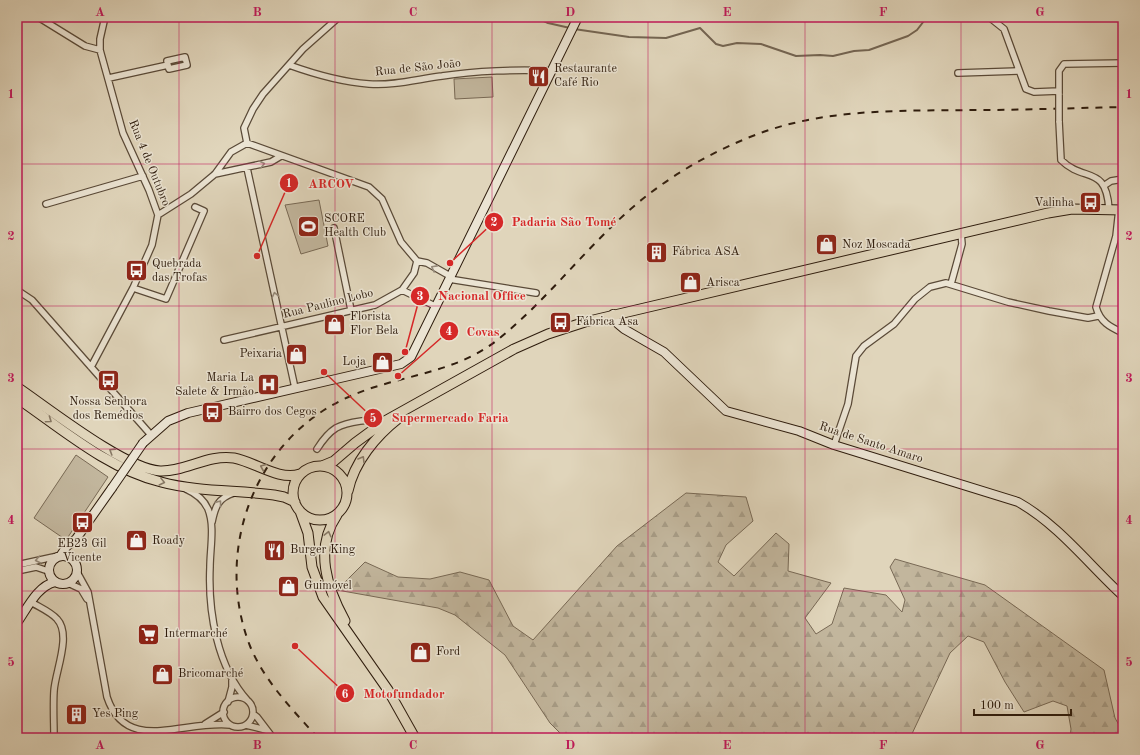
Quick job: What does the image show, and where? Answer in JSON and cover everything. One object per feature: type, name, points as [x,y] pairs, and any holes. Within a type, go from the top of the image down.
[{"type":"main road","points":[[17,623],[32,602],[49,573],[50,562],[60,556],[67,546],[76,539],[143,443],[168,421],[188,413],[401,364],[411,357],[578,17]]},
{"type":"main road","points":[[17,387],[118,455],[149,469],[171,470],[206,460],[232,458],[250,462],[279,474],[293,476],[300,474],[306,469],[322,466],[334,461],[355,443],[385,421],[529,342],[563,329],[613,314],[1048,213],[1072,209],[1117,209]]},
{"type":"main road","name":"Rua de Santo Amaro","points":[[613,314],[618,324],[652,344],[679,365],[726,411],[800,431],[834,444],[1018,502],[1030,508],[1123,596]]},
{"type":"main road","points":[[17,398],[116,465],[142,476],[177,486],[274,495],[284,497],[295,502]]},
{"type":"main road","points":[[359,649],[333,599],[326,575],[325,550],[329,529],[346,502],[351,479],[370,447],[391,424],[421,401]]},
{"type":"main road","points":[[322,466],[330,467],[338,472],[345,482],[348,495]]},
{"type":"main road","points":[[300,474],[294,488],[295,502],[308,533],[312,567],[318,587],[332,612],[388,690],[415,738]]},
{"type":"main road","points":[[300,511],[306,516],[318,520],[330,519],[337,515]]},
{"type":"main road","points":[[38,592],[46,585],[55,582],[63,584],[72,581],[77,572],[73,559],[76,539]]},
{"type":"main road","points":[[60,556],[73,559]]},
{"type":"main road","points":[[49,573],[55,582]]},
{"type":"street","points":[[38,17],[85,46],[100,50],[100,39],[105,17]]},
{"type":"street","points":[[247,143],[244,128],[253,109],[263,94],[303,49],[339,17]]},
{"type":"street","points":[[989,17],[1004,29],[1024,87],[1028,91],[1059,93]]},
{"type":"street","name":"Rua 4 de Outubro","points":[[91,368],[133,288],[152,245],[158,215],[143,176],[123,133],[100,50]]},
{"type":"street","points":[[1123,63],[1064,64],[1059,71],[1059,121],[1062,160],[1066,165],[1099,179],[1105,185],[1108,195],[1117,209],[1116,236],[1096,307],[1098,316],[1111,328],[1123,333]]},
{"type":"street","points":[[109,78],[168,65]]},
{"type":"street","name":"Rua de São João","points":[[288,65],[329,77],[369,84],[402,82],[443,75],[531,70],[552,71]]},
{"type":"street","points":[[958,73],[1018,71]]},
{"type":"street","points":[[247,143],[369,187],[382,199],[401,242],[418,261],[427,264],[450,277],[536,293]]},
{"type":"street","points":[[158,215],[191,194],[214,174],[231,152],[247,143]]},
{"type":"street","points":[[214,174],[271,162],[281,156]]},
{"type":"street","points":[[246,168],[295,388]]},
{"type":"street","points":[[46,204],[143,176]]},
{"type":"street","points":[[1105,185],[1111,181],[1123,178]]},
{"type":"street","points":[[133,288],[166,300],[204,211],[195,207]]},
{"type":"street","points":[[334,228],[351,310]]},
{"type":"street","points":[[951,284],[962,244],[961,233]]},
{"type":"street","name":"Rua Paulino Lobo","points":[[224,340],[375,305],[402,290],[414,273],[418,261]]},
{"type":"street","points":[[834,444],[848,404],[854,361],[859,351],[872,339],[894,324],[923,291],[939,284],[951,284],[1008,302],[1049,311],[1088,318],[1098,316]]},
{"type":"street","points":[[17,290],[32,300],[151,435]]},
{"type":"street","points":[[402,290],[435,306]]},
{"type":"street","points":[[317,449],[324,439],[336,428],[376,419],[385,421]]},
{"type":"street","points":[[177,486],[194,494],[208,509],[211,524],[210,571],[212,614],[219,646],[232,679],[253,709],[252,718],[246,725]]},
{"type":"street","points":[[211,524],[216,506],[220,500],[238,492]]},
{"type":"street","points":[[17,565],[60,556]]},
{"type":"street","points":[[17,571],[36,567],[49,573]]},
{"type":"street","points":[[77,572],[88,592],[106,698],[110,712],[116,721],[133,734],[149,737],[201,726],[230,725],[238,727],[246,725],[266,730]]},
{"type":"street","points":[[68,583],[81,589],[90,608]]},
{"type":"street","points":[[32,602],[58,619],[63,632],[63,649],[56,671],[54,691],[54,738]]},
{"type":"street","points":[[230,725],[224,717],[224,712],[232,688],[232,679]]},
{"type":"street","points":[[228,702],[239,698],[248,701]]},
{"type":"street","points":[[201,726],[214,720],[224,712]]},
{"type":"street","points":[[253,714],[273,738]]},
{"type":"green space","points":[[492,77],[493,97],[455,99],[454,79]]},
{"type":"green space","name":"SCORE Health Club","points":[[319,200],[328,246],[301,254],[285,205]]},
{"type":"green space","points":[[76,455],[108,477],[66,540],[34,518]]},
{"type":"green space","points":[[686,493],[746,497],[753,521],[726,545],[718,562],[734,576],[776,533],[789,544],[788,571],[831,583],[805,618],[816,634],[832,624],[844,588],[886,595],[902,612],[905,600],[890,567],[895,559],[985,585],[1104,670],[1115,718],[1123,732],[1123,738],[1070,738],[1071,729],[1067,706],[1053,701],[1024,712],[1005,682],[984,642],[968,636],[950,653],[910,738],[565,738],[550,723],[505,655],[455,615],[438,608],[337,590],[365,562],[398,577],[430,579],[460,572],[489,580],[513,626],[533,640],[617,546]]},
{"type":"waterway","points":[[535,17],[548,23],[570,28]]},
{"type":"waterway","points":[[574,29],[629,37],[666,38],[700,28],[716,44],[723,46],[737,43],[761,44],[796,56],[833,56],[854,51],[869,50],[908,36],[917,30],[927,17]]},
{"type":"railway","points":[[318,738],[280,695],[256,659],[250,646],[240,611],[237,575],[240,539],[249,505],[264,473],[285,444],[311,419],[342,400],[361,392],[441,368],[479,353],[496,341],[530,311],[592,246],[639,202],[673,177],[691,166],[747,138],[766,131],[818,118],[870,112],[1123,107]]},
{"type":"place","name":"Restaurante Café Rio","points":[[538,76]]},
{"type":"place","name":"Valinha","points":[[1090,203]]},
{"type":"place","name":"SCORE Health Club","points":[[308,226]]},
{"type":"place","name":"Noz Moscada","points":[[827,245]]},
{"type":"place","name":"Fábrica ASA","points":[[656,252]]},
{"type":"place","name":"ARCOV","points":[[257,256]]},
{"type":"place","name":"Padaria São Tomé","points":[[450,263]]},
{"type":"place","name":"Quebrada das Trofas","points":[[137,271]]},
{"type":"place","name":"Arisca","points":[[690,283]]},
{"type":"place","name":"Fábrica Asa","points":[[560,322]]},
{"type":"place","name":"Florista Flor Bela","points":[[334,324]]},
{"type":"place","name":"Nacional Office","points":[[405,352]]},
{"type":"place","name":"Peixaria","points":[[297,354]]},
{"type":"place","name":"Loja","points":[[382,362]]},
{"type":"place","name":"Supermercado Faria","points":[[324,372]]},
{"type":"place","name":"Covas","points":[[398,376]]},
{"type":"place","name":"Nossa Senhora dos Remédios","points":[[108,381]]},
{"type":"place","name":"Maria La Salete & Irmão","points":[[269,385]]},
{"type":"place","name":"Bairro dos Cegos","points":[[213,412]]},
{"type":"place","name":"EB23 Gil Vicente","points":[[82,523]]},
{"type":"place","name":"Roady","points":[[137,541]]},
{"type":"place","name":"Burger King","points":[[275,550]]},
{"type":"place","name":"Guimóvel","points":[[288,586]]},
{"type":"place","name":"Intermarché","points":[[149,634]]},
{"type":"place","name":"Motofundador","points":[[295,646]]},
{"type":"place","name":"Ford","points":[[421,652]]},
{"type":"place","name":"Bricomarché","points":[[163,674]]},
{"type":"place","name":"Yes Ping","points":[[77,714]]}]
